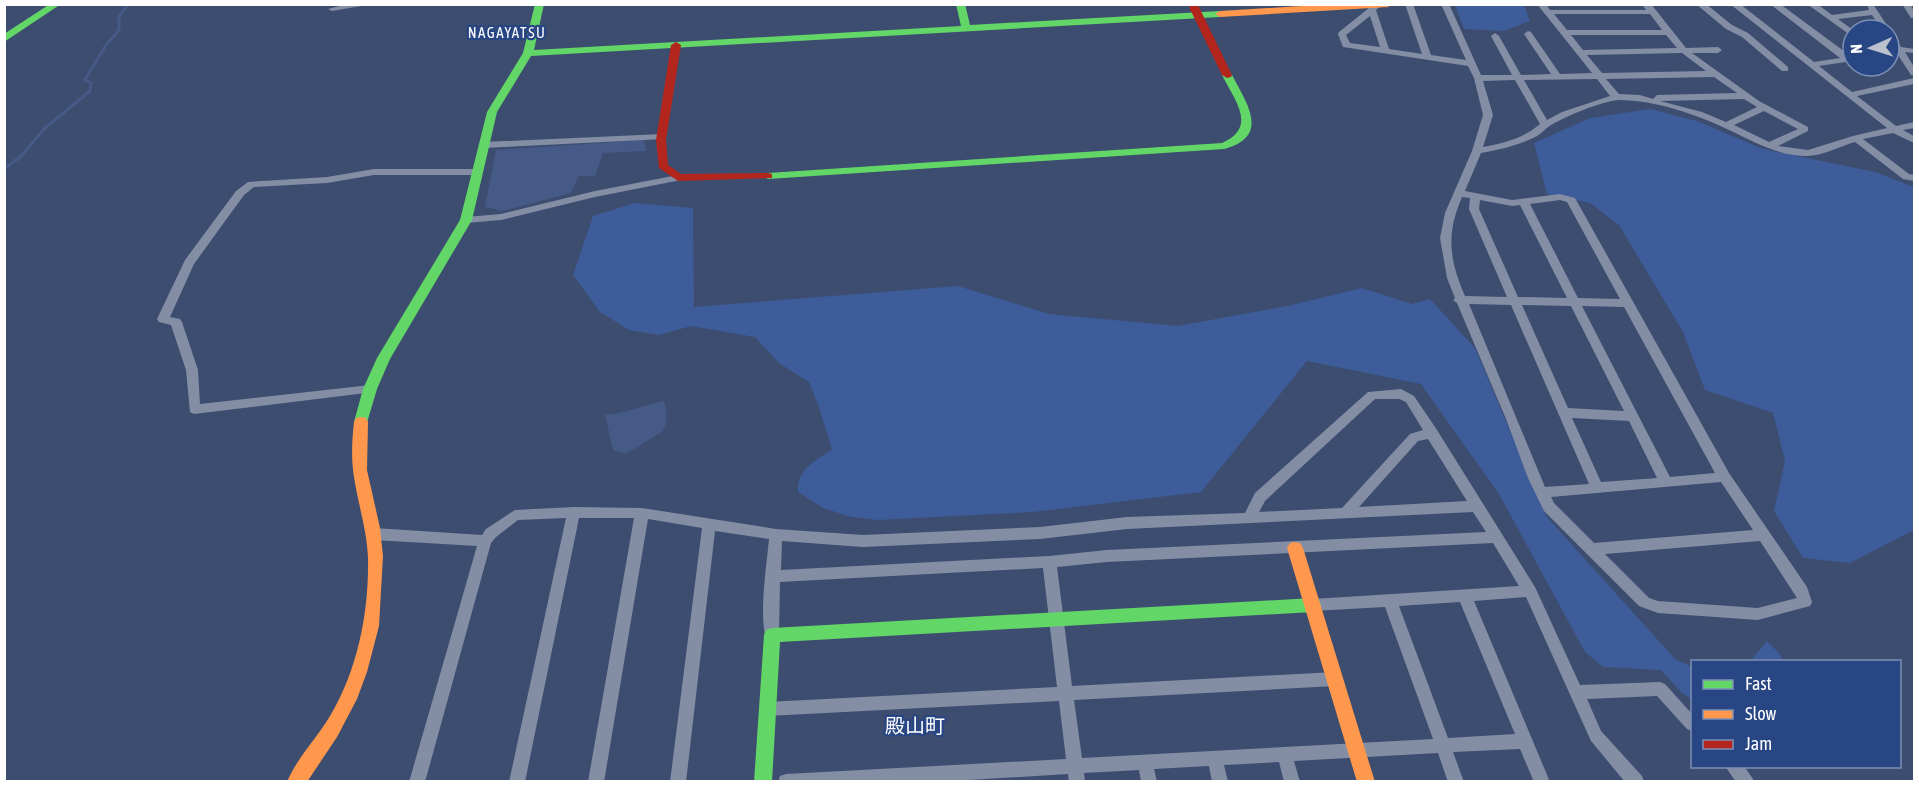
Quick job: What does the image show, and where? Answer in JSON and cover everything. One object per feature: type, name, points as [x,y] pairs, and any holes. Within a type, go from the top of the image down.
[{"type":"street","points":[[4,39],[57,4]]},
{"type":"street","points":[[332,9],[369,4]]},
{"type":"street","points":[[296,782],[342,712],[362,664],[374,597],[376,568],[374,534],[361,477],[358,448],[361,420],[370,389],[384,358],[466,220],[492,112],[528,53],[540,4]]},
{"type":"street","points":[[960,4],[966,29]]},
{"type":"street","points":[[528,53],[966,29],[1195,10],[1375,8],[1388,4]]},
{"type":"street","points":[[1409,4],[1427,57]]},
{"type":"street","points":[[1445,4],[1478,78],[1488,115],[1477,151],[1450,213],[1445,238],[1446,255],[1459,300],[1549,507],[1644,602],[1658,608],[1758,614],[1805,602],[1802,591],[1724,477],[1571,200],[1560,197],[1524,203],[1460,193]]},
{"type":"street","points":[[1542,4],[1616,97]]},
{"type":"street","points":[[1578,4],[1584,12]]},
{"type":"street","points":[[1610,4],[1615,12]]},
{"type":"street","points":[[1700,4],[1720,21],[1745,35],[1785,69]]},
{"type":"street","points":[[1734,4],[1895,130],[1914,140]]},
{"type":"street","points":[[1774,4],[1841,52]]},
{"type":"street","points":[[1811,4],[1841,26]]},
{"type":"street","points":[[1906,4],[1914,16]]},
{"type":"street","points":[[1375,8],[1342,34],[1346,45],[1472,64]]},
{"type":"street","points":[[1375,8],[1384,51]]},
{"type":"street","points":[[1549,12],[1615,12],[1649,8],[1685,52],[1764,107],[1805,129],[1769,146]]},
{"type":"street","points":[[1830,18],[1872,8]]},
{"type":"street","points":[[466,220],[501,217],[595,194],[678,178],[802,174],[1224,146],[1245,138],[1249,121],[1195,10]]},
{"type":"street","points":[[1564,33],[1668,32]]},
{"type":"street","points":[[1528,34],[1557,76]]},
{"type":"street","points":[[1495,36],[1545,125]]},
{"type":"street","points":[[676,45],[660,159],[665,170],[678,178]]},
{"type":"street","points":[[1580,53],[1718,50]]},
{"type":"street","points":[[1901,52],[1914,72]]},
{"type":"street","points":[[1812,65],[1841,60]]},
{"type":"street","points":[[1478,78],[1716,74]]},
{"type":"street","points":[[1849,94],[1914,81]]},
{"type":"street","points":[[1477,151],[1504,146],[1533,135],[1565,114],[1616,97],[1747,96]]},
{"type":"street","points":[[1640,98],[1699,114],[1769,146],[1793,152],[1809,153],[1856,138],[1914,125]]},
{"type":"street","points":[[1726,125],[1764,107]]},
{"type":"street","points":[[483,145],[662,137]]},
{"type":"street","points":[[1856,138],[1906,177],[1914,178]]},
{"type":"street","points":[[370,389],[194,409],[192,370],[176,322],[163,319],[176,287],[189,263],[240,193],[252,184],[327,180],[374,172],[477,172]]},
{"type":"street","points":[[1475,196],[1474,209],[1597,488]]},
{"type":"street","points":[[1524,203],[1666,482]]},
{"type":"street","points":[[1459,300],[1627,303]]},
{"type":"street","points":[[1249,518],[1260,497],[1372,395],[1401,394],[1410,399],[1530,591],[1596,736],[1636,782]]},
{"type":"street","points":[[1564,412],[1632,416]]},
{"type":"street","points":[[1345,513],[1414,437],[1433,433]]},
{"type":"street","points":[[1541,493],[1724,477]]},
{"type":"street","points":[[417,782],[485,541],[491,533],[515,515],[574,512],[642,513],[776,535],[863,541],[1040,533],[1127,523],[1478,506]]},
{"type":"street","points":[[517,782],[574,512]]},
{"type":"street","points":[[596,782],[642,513]]},
{"type":"street","points":[[678,782],[709,525]]},
{"type":"street","points":[[374,534],[485,541]]},
{"type":"street","points":[[763,782],[776,535]]},
{"type":"street","points":[[1592,549],[1762,535]]},
{"type":"street","points":[[773,576],[1049,562],[1107,556],[1496,537]]},
{"type":"street","points":[[1295,548],[1366,782]]},
{"type":"street","points":[[1049,562],[1076,774]]},
{"type":"street","points":[[772,635],[1530,591]]},
{"type":"street","points":[[1465,596],[1542,782]]},
{"type":"street","points":[[1390,600],[1456,782]]},
{"type":"street","points":[[767,709],[1335,679]]},
{"type":"street","points":[[1577,692],[1660,689],[1691,723]]},
{"type":"street","points":[[786,782],[1076,774],[1145,762],[1525,741]]},
{"type":"street","points":[[1284,754],[1292,782]]},
{"type":"street","points":[[1215,758],[1220,782]]},
{"type":"street","points":[[1145,762],[1149,782]]},
{"type":"street","points":[[1735,768],[1747,782]]},
{"type":"shaded area","points":[[1455,5],[1524,5],[1530,21],[1504,31],[1464,29]]},
{"type":"shaded area","points":[[1650,109],[1697,121],[1763,149],[1875,172],[1914,187],[1914,530],[1850,563],[1803,558],[1774,511],[1785,461],[1773,413],[1705,390],[1683,332],[1619,225],[1590,203],[1547,194],[1534,143],[1590,118]]},
{"type":"shaded area","points":[[644,140],[646,151],[603,153],[595,176],[579,176],[571,193],[502,211],[485,207],[496,150]]},
{"type":"shaded area","points":[[635,203],[693,208],[694,307],[958,286],[1049,314],[1178,326],[1287,306],[1362,288],[1412,304],[1430,299],[1475,348],[1546,516],[1675,659],[1691,667],[1691,698],[1682,693],[1661,670],[1603,667],[1585,652],[1499,494],[1421,384],[1307,361],[1201,492],[1033,512],[878,520],[851,517],[823,508],[798,492],[803,472],[813,462],[832,450],[809,382],[779,363],[755,337],[691,326],[659,335],[629,330],[600,312],[573,275],[593,216]]},
{"type":"shaded area","points":[[664,401],[666,424],[663,431],[626,454],[613,450],[605,415]]},
{"type":"shaded area","points":[[1767,641],[1780,654],[1782,660],[1751,660]]},
{"type":"waterway","points":[[4,169],[20,157],[45,128],[90,91],[91,83],[85,80],[106,45],[119,30],[119,17],[128,4]]},
{"type":"traffic: fast","points":[[4,39],[57,4]]},
{"type":"traffic: fast","points":[[361,422],[370,389],[384,358],[466,220],[492,112],[528,53],[540,4]]},
{"type":"traffic: fast","points":[[960,4],[966,29]]},
{"type":"traffic: fast","points":[[528,53],[1220,14]]},
{"type":"traffic: fast","points":[[768,176],[1224,146],[1237,140],[1244,133],[1247,125],[1243,106],[1227,75]]},
{"type":"traffic: fast","points":[[763,782],[772,635],[1313,605]]},
{"type":"traffic: slow","points":[[1220,14],[1388,4]]},
{"type":"traffic: slow","points":[[296,782],[331,731],[351,694],[366,650],[371,626],[376,556],[373,528],[360,470],[361,422]]},
{"type":"traffic: slow","points":[[1295,548],[1366,782]]},
{"type":"traffic: jam","points":[[1194,7],[1227,75]]},
{"type":"traffic: jam","points":[[676,45],[661,140],[663,166],[678,178],[768,176]]},
{"type":"district","name":"NAGAYATSU","points":[[507,32]]},
{"type":"district","name":"殿山町","points":[[915,725]]}]
